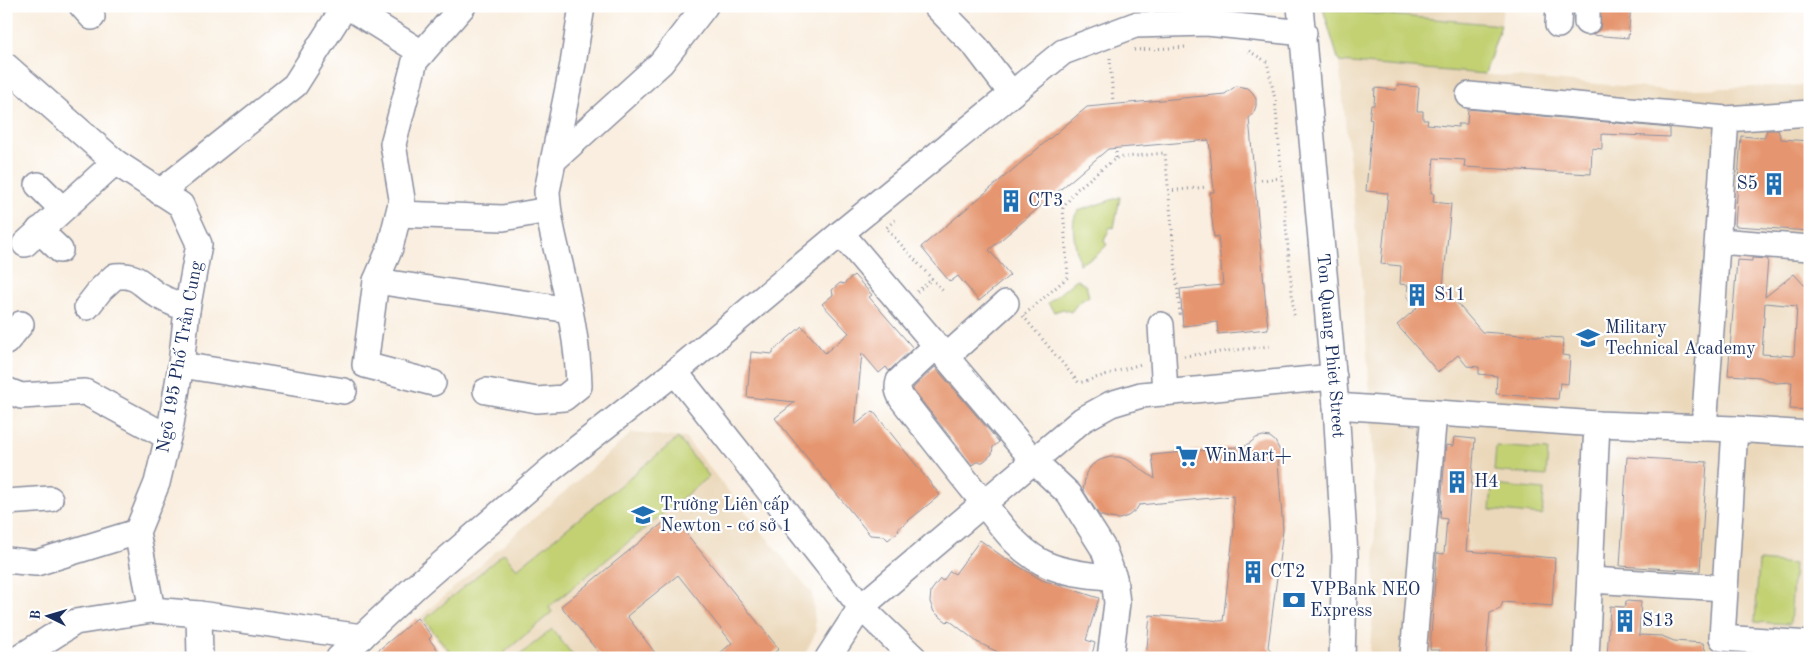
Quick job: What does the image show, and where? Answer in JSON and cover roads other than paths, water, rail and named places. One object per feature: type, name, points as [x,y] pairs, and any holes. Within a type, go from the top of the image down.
[{"type":"street","points":[[160,192],[295,85],[346,6],[422,53]]},
{"type":"street","points":[[433,383],[365,365],[376,281],[390,248],[402,199],[393,144],[415,61],[463,6]]},
{"type":"street","points":[[486,391],[537,400],[564,398],[579,386],[578,359],[570,310],[548,210],[546,191],[554,160],[582,6]]},
{"type":"street","points":[[554,160],[660,64],[705,6]]},
{"type":"street","points":[[936,6],[976,47],[1011,93]]},
{"type":"street","name":"Ton Quang Phiet Street","points":[[1300,6],[1304,33],[1336,406],[1344,556],[1342,658]]},
{"type":"street","points":[[339,658],[416,587],[551,469],[675,372],[841,233],[1063,52],[1135,25],[1207,23],[1304,33]]},
{"type":"street","name":"Ngõ 195 Phố Trần Cung","points":[[6,66],[115,162],[181,205],[199,244],[168,437],[157,483],[137,532]]},
{"type":"street","points":[[1469,96],[1726,119],[1810,113]]},
{"type":"street","points":[[1704,428],[1726,119]]},
{"type":"street","points":[[60,250],[32,237],[115,162]]},
{"type":"street","points":[[38,185],[62,209]]},
{"type":"street","points":[[399,214],[503,218],[548,210]]},
{"type":"street","points":[[841,233],[1034,461],[1069,494],[1103,548],[1114,578],[1117,603],[1110,658]]},
{"type":"street","points":[[1718,241],[1810,248]]},
{"type":"street","points":[[87,307],[101,289],[115,276],[128,275],[143,283],[158,296],[188,310]]},
{"type":"street","points":[[376,281],[570,310]]},
{"type":"street","points":[[1006,303],[899,381],[897,386],[898,393],[999,525],[1021,548],[1050,566],[1080,574],[1114,578]]},
{"type":"street","points":[[1165,393],[1177,354],[1171,324]]},
{"type":"street","points":[[181,365],[344,391]]},
{"type":"street","points":[[675,372],[861,607],[914,658]]},
{"type":"street","points":[[828,658],[861,607],[1082,420],[1111,404],[1141,395],[1334,376]]},
{"type":"street","points":[[6,390],[21,396],[84,392],[168,437]]},
{"type":"street","points":[[1336,406],[1597,424],[1810,434]]},
{"type":"street","points":[[1413,655],[1434,414]]},
{"type":"street","points":[[1586,658],[1597,424]]},
{"type":"street","points":[[1735,429],[1722,638],[1798,648]]},
{"type":"street","points":[[6,502],[50,499]]},
{"type":"street","points":[[6,560],[36,563],[137,532],[152,610]]},
{"type":"street","points":[[1590,580],[1726,588]]},
{"type":"street","points":[[19,658],[75,622],[152,610],[198,614],[362,637]]},
{"type":"street","points":[[198,614],[200,658]]},
{"type":"place","name":"S5","points":[[1774,184]]},
{"type":"place","name":"CT3","points":[[1011,201]]},
{"type":"place","name":"S11","points":[[1417,295]]},
{"type":"place","name":"Military Technical Academy","points":[[1588,338]]},
{"type":"place","name":"WinMart+","points":[[1187,456]]},
{"type":"place","name":"H4","points":[[1457,482]]},
{"type":"place","name":"Trường Liên cấp Newton - cơ sở 1","points":[[643,515]]},
{"type":"place","name":"CT2","points":[[1253,572]]},
{"type":"place","name":"VPBank NEO Express","points":[[1294,600]]},
{"type":"place","name":"S13","points":[[1625,621]]}]
